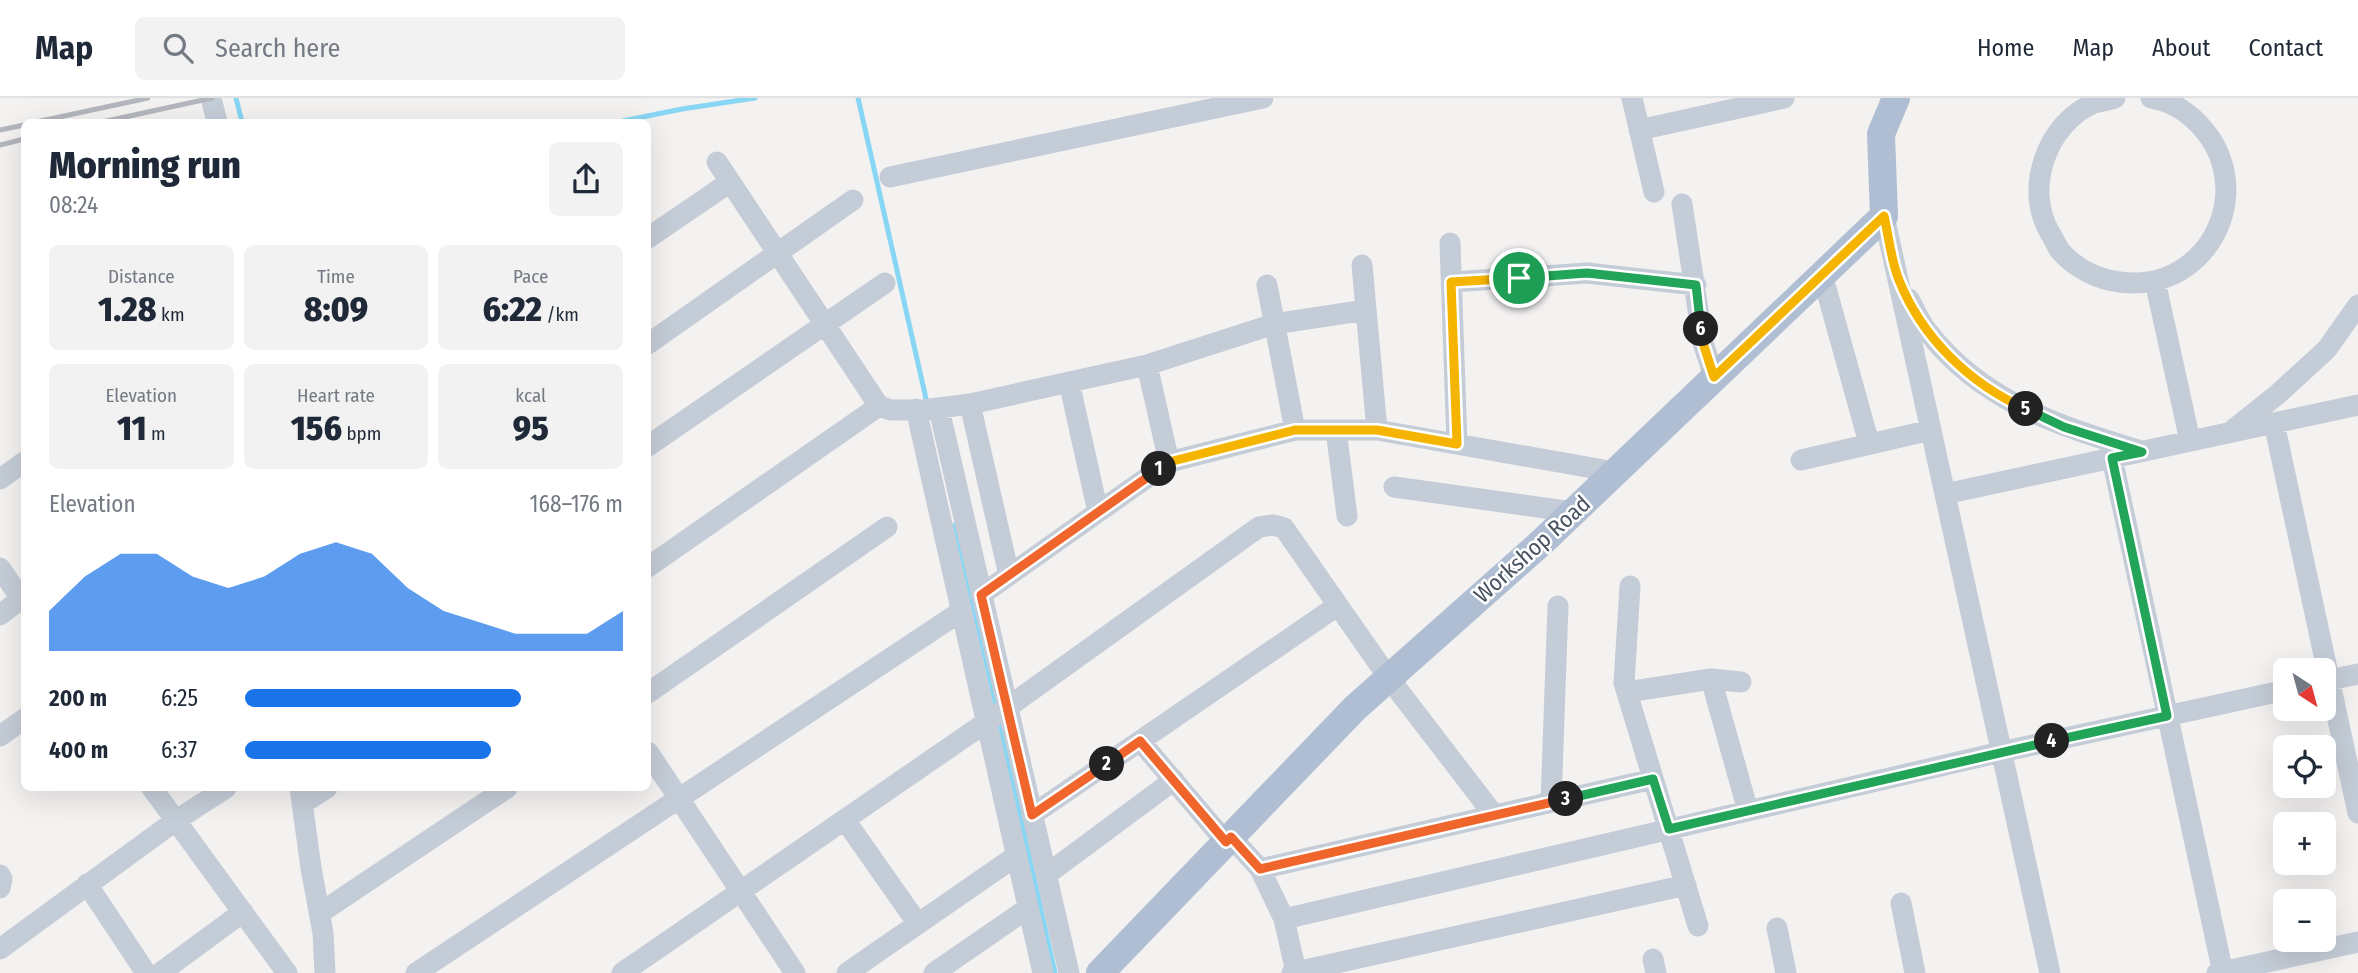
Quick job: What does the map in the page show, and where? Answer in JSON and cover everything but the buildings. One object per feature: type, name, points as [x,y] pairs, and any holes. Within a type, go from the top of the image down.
[{"type":"main road","points":[[1884,216],[1881,134],[1895,98]]},
{"type":"main road","name":"Workshop Road","points":[[1100,973],[1355,708],[1573,512],[1884,216]]},
{"type":"street","points":[[211,98],[216,119]]},
{"type":"street","points":[[890,177],[1262,98]]},
{"type":"street","points":[[1632,98],[1654,192]]},
{"type":"street","points":[[1639,130],[1784,98]]},
{"type":"street","points":[[2115,98],[2094,103],[2065,124],[2045,153],[2038,187],[2043,221],[2060,251],[2087,273],[2120,284],[2155,281],[2187,267],[2211,242],[2225,210],[2226,175],[2215,142],[2193,116],[2162,99],[2151,98]]},
{"type":"street","points":[[717,162],[879,406],[891,410],[970,404],[1147,365],[1274,324],[1366,310]]},
{"type":"street","points":[[651,236],[730,182]]},
{"type":"street","points":[[651,342],[853,200]]},
{"type":"street","points":[[1682,204],[1703,343],[1714,377]]},
{"type":"street","points":[[1884,216],[2050,973]]},
{"type":"street","points":[[1450,243],[1457,444]]},
{"type":"street","points":[[1362,265],[1377,430]]},
{"type":"street","points":[[1451,282],[1587,273],[1696,285]]},
{"type":"street","points":[[1822,274],[1870,443]]},
{"type":"street","points":[[1898,279],[1927,331],[1966,374],[2008,401],[2064,427],[2142,452]]},
{"type":"street","points":[[2155,281],[2190,441]]},
{"type":"street","points":[[651,444],[885,282]]},
{"type":"street","points":[[1267,285],[1295,430]]},
{"type":"street","points":[[2229,433],[2278,394],[2327,349],[2358,305]]},
{"type":"street","points":[[1147,365],[1169,462]]},
{"type":"street","points":[[1069,382],[1098,512]]},
{"type":"street","points":[[970,404],[1009,575]]},
{"type":"street","points":[[1945,495],[2358,405]]},
{"type":"street","points":[[651,565],[879,406]]},
{"type":"street","points":[[928,409],[981,595],[1016,856],[1042,973]]},
{"type":"street","points":[[928,409],[960,612],[1032,815],[1069,973]]},
{"type":"street","points":[[2274,423],[2322,658]]},
{"type":"street","points":[[981,595],[1169,462],[1295,430],[1377,430],[1615,472]]},
{"type":"street","points":[[1336,430],[1347,516]]},
{"type":"street","points":[[1801,460],[1931,430]]},
{"type":"street","points":[[2112,458],[2221,973],[2358,942]]},
{"type":"street","points":[[1394,487],[1573,512]]},
{"type":"street","points":[[622,973],[996,715],[1259,527],[1273,525],[1284,528],[1388,677],[1494,815]]},
{"type":"street","points":[[651,691],[887,527]]},
{"type":"street","points":[[0,568],[21,598]]},
{"type":"street","points":[[1630,586],[1624,684],[1698,926]]},
{"type":"street","points":[[0,615],[21,602]]},
{"type":"street","points":[[1032,815],[1337,606]]},
{"type":"street","points":[[1551,802],[1558,606]]},
{"type":"street","points":[[416,973],[960,612]]},
{"type":"street","points":[[2336,679],[2358,674]]},
{"type":"street","points":[[1711,679],[1748,811]]},
{"type":"street","points":[[1627,692],[1711,679],[1741,682]]},
{"type":"street","points":[[1284,919],[2001,752],[2273,693]]},
{"type":"street","points":[[2336,719],[2358,813]]},
{"type":"street","points":[[0,736],[21,721]]},
{"type":"street","points":[[1140,741],[1260,869],[1284,919],[1294,972],[1686,885]]},
{"type":"street","points":[[651,756],[796,973]]},
{"type":"street","points":[[1260,869],[1653,779]]},
{"type":"street","points":[[1046,875],[1174,780]]},
{"type":"street","points":[[154,791],[287,973]]},
{"type":"street","points":[[0,949],[175,821],[221,791]]},
{"type":"street","points":[[320,913],[503,791]]},
{"type":"street","points":[[301,796],[320,913],[325,973]]},
{"type":"street","points":[[845,820],[918,924]]},
{"type":"street","points":[[847,973],[1016,856]]},
{"type":"street","points":[[0,875],[0,888]]},
{"type":"street","points":[[87,884],[146,973]]},
{"type":"street","points":[[1901,903],[1915,973]]},
{"type":"street","points":[[934,973],[1028,908]]},
{"type":"street","points":[[160,973],[243,912]]},
{"type":"street","points":[[1777,928],[1786,973]]},
{"type":"waterway","points":[[236,98],[241,119]]},
{"type":"waterway","points":[[633,119],[755,98]]},
{"type":"waterway","points":[[858,98],[927,403]]},
{"type":"waterway","points":[[955,525],[997,710]]},
{"type":"waterway","points":[[999,720],[1055,973]]},
{"type":"railway","points":[[50,119],[148,98]]},
{"type":"railway","points":[[116,119],[212,98]]},
{"type":"railway","points":[[0,130],[21,126]]},
{"type":"railway","points":[[0,145],[21,140]]},
{"type":"route","points":[[1884,216],[1898,279],[1927,331],[1966,374],[2008,401],[2064,427],[2142,452],[2112,458],[2167,716],[1669,829],[1653,779],[1260,869],[1231,837],[1226,842],[1140,741],[1032,815],[981,595],[1169,462],[1295,430],[1377,430],[1457,444],[1451,282],[1519,278],[1587,273],[1696,285],[1703,343],[1714,377],[1884,216]]}]
